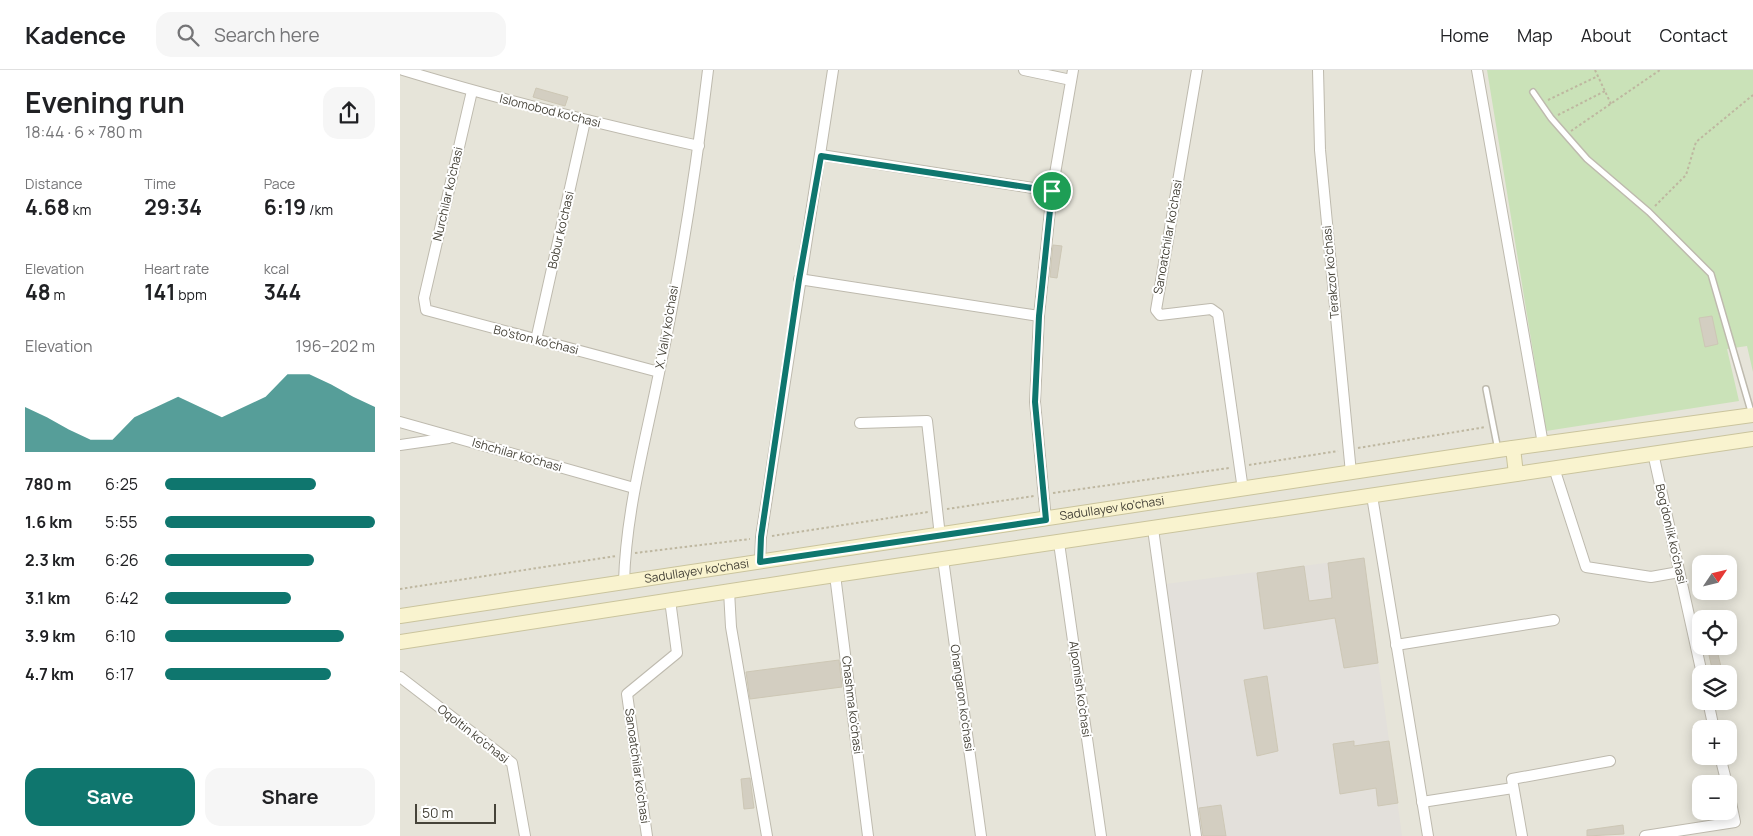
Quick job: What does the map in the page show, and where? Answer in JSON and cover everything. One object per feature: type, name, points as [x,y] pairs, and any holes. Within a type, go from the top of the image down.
[{"type":"main road","name":"Sadullayev ko'chasi","points":[[400,616],[1046,520],[1498,450],[1753,415]]},
{"type":"main road","name":"Sadullayev ko'chasi","points":[[400,642],[835,575],[1753,439]]},
{"type":"main road","points":[[1513,448],[1516,474]]},
{"type":"street","name":"Islomobod ko'chasi","points":[[403,70],[472,91],[585,121],[699,146]]},
{"type":"street","name":"X. Valiy ko'chasi","points":[[624,582],[624,555],[634,488],[660,372],[699,146],[708,70]]},
{"type":"street","points":[[760,562],[761,537],[799,280],[821,156],[833,70]]},
{"type":"street","points":[[1024,70],[1072,75],[1052,191],[1039,316],[1035,402],[1046,520]]},
{"type":"street","name":"Sanoatchilar ko'chasi","points":[[1197,70],[1156,310],[1160,315],[1211,309],[1218,314],[1243,490]]},
{"type":"street","name":"Terakzor ko'chasi","points":[[1318,70],[1320,150],[1351,473]]},
{"type":"street","points":[[1477,70],[1543,444]]},
{"type":"street","name":"Nurchilar ko'chasi","points":[[424,298],[472,91]]},
{"type":"street","name":"Bobur ko'chasi","points":[[536,340],[585,121]]},
{"type":"street","points":[[821,156],[1052,191]]},
{"type":"street","points":[[799,280],[1039,316]]},
{"type":"street","name":"Bo'ston ko'chasi","points":[[424,298],[426,310],[438,315],[660,372]]},
{"type":"street","points":[[860,423],[928,421],[940,536]]},
{"type":"street","name":"Ishchilar ko'chasi","points":[[400,422],[634,488]]},
{"type":"street","points":[[400,445],[452,437]]},
{"type":"street","name":"Bog'donlik ko'chasi","points":[[1653,453],[1700,665]]},
{"type":"street","points":[[1554,468],[1586,567],[1651,577],[1679,572]]},
{"type":"street","points":[[1372,496],[1428,836]]},
{"type":"street","points":[[1153,529],[1196,836]]},
{"type":"street","name":"Alpomish ko'chasi","points":[[1059,543],[1101,836]]},
{"type":"street","name":"Ohangaron ko'chasi","points":[[943,559],[981,836]]},
{"type":"street","name":"Chashma ko'chasi","points":[[835,575],[868,836]]},
{"type":"street","points":[[729,591],[731,627],[767,836]]},
{"type":"street","name":"Sanoatchilar ko'chasi","points":[[647,836],[627,694],[677,653],[670,600]]},
{"type":"street","points":[[1396,645],[1554,620]]},
{"type":"street","name":"Oqoltin ko'chasi","points":[[400,677],[512,763],[525,836]]},
{"type":"street","points":[[1522,836],[1512,779],[1610,761]]},
{"type":"street","points":[[1422,802],[1513,788]]},
{"type":"street","points":[[1645,836],[1735,822],[1735,820]]},
{"type":"lane","points":[[1533,92],[1550,118],[1588,158],[1649,212],[1711,274],[1753,415]]},
{"type":"lane","points":[[1486,389],[1498,450]]},
{"type":"path","points":[[1595,70],[1611,104]]},
{"type":"path","points":[[1566,135],[1660,70]]},
{"type":"path","points":[[1541,104],[1598,76]]},
{"type":"path","points":[[1550,118],[1605,91]]},
{"type":"path","points":[[1649,212],[1686,174],[1696,142],[1753,95]]},
{"type":"shaded area","points":[[400,70],[1753,70],[1753,836],[400,836]]},
{"type":"shaded area","points":[[1364,558],[1402,836],[1201,836],[1166,584]]},
{"type":"green space","points":[[1487,70],[1753,70],[1753,372],[1747,346],[1727,349],[1739,401],[1546,431]]},
{"type":"building","points":[[536,88],[568,97],[565,106],[533,97]]},
{"type":"building","points":[[1053,245],[1062,246],[1057,278],[1050,277]]},
{"type":"building","points":[[1712,316],[1718,344],[1705,347],[1699,318]]},
{"type":"building","points":[[1364,558],[1378,663],[1344,668],[1335,618],[1264,629],[1257,573],[1304,566],[1309,601],[1332,598],[1328,563]]},
{"type":"building","points":[[1709,655],[1718,655],[1721,665],[1711,665]]},
{"type":"building","points":[[839,660],[842,687],[750,699],[746,672]]},
{"type":"building","points":[[1267,676],[1278,751],[1257,756],[1244,680]]},
{"type":"building","points":[[1354,741],[1354,746],[1389,741],[1398,803],[1378,806],[1376,788],[1340,794],[1333,744]]},
{"type":"building","points":[[750,778],[754,808],[744,809],[741,779]]},
{"type":"building","points":[[1221,805],[1226,836],[1203,836],[1199,808]]},
{"type":"building","points":[[1623,825],[1624,834],[1587,836],[1587,830]]},
{"type":"route","points":[[821,156],[1052,191],[1039,316],[1035,402],[1046,520],[760,562],[761,537],[799,280],[821,156]]}]
